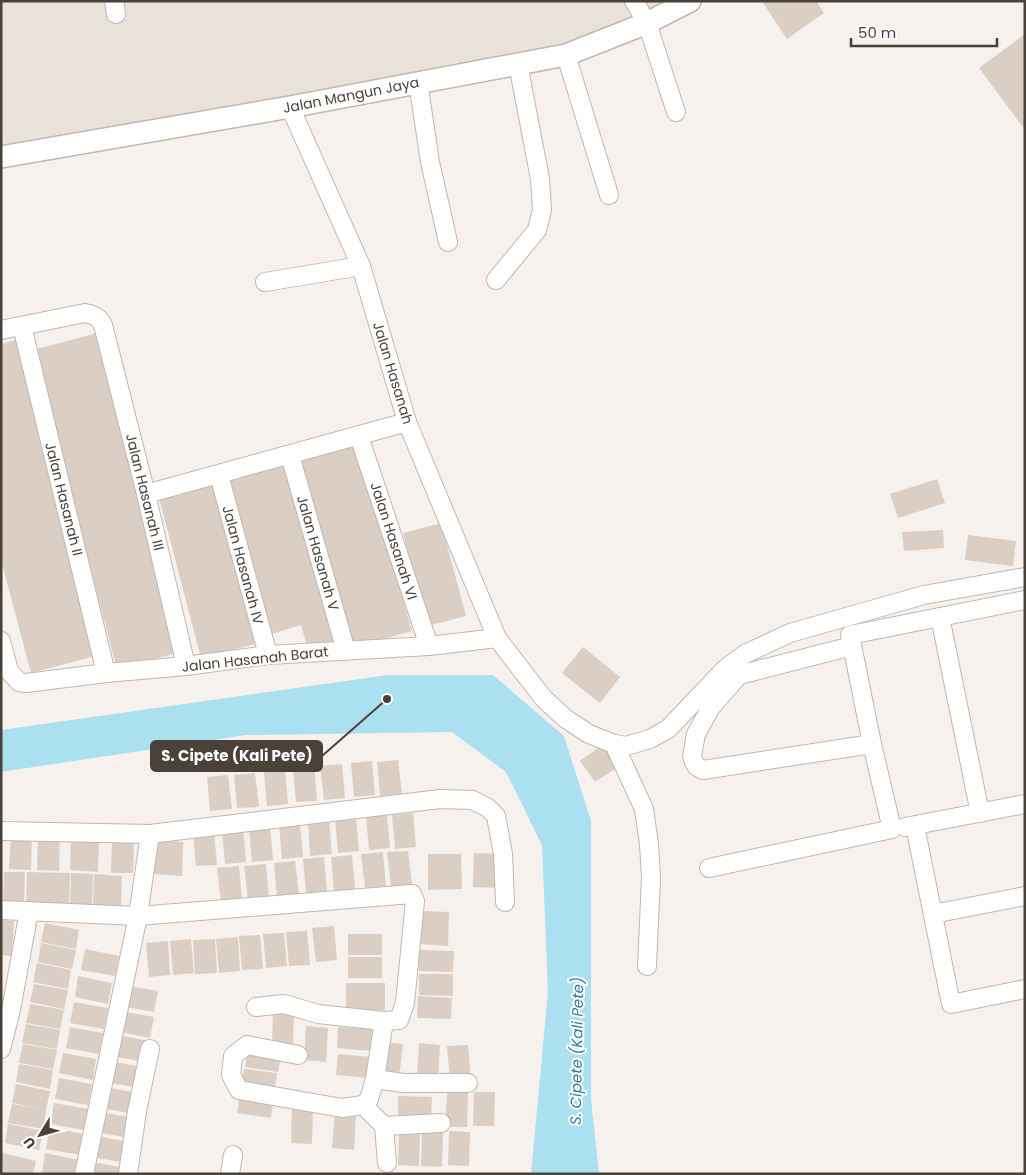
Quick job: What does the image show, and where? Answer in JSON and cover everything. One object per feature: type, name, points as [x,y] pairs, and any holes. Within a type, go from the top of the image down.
[{"type":"street","points":[[634,1],[646,23],[676,112]]},
{"type":"street","name":"Jalan Mangun Jaya","points":[[1,157],[290,107],[566,55],[646,23],[690,1]]},
{"type":"street","points":[[566,55],[609,195]]},
{"type":"street","points":[[496,280],[537,230],[542,210],[540,179],[518,64]]},
{"type":"street","points":[[418,82],[430,162],[448,242]]},
{"type":"street","name":"Jalan Hasanah","points":[[290,107],[360,266],[407,422],[497,638],[544,699],[566,719],[589,734],[614,744]]},
{"type":"street","points":[[265,282],[360,266]]},
{"type":"street","name":"Jalan Hasanah III","points":[[22,326],[85,313],[99,318],[103,325],[146,494],[186,666]]},
{"type":"street","points":[[1,330],[22,326]]},
{"type":"street","name":"Jalan Hasanah II","points":[[22,326],[106,673]]},
{"type":"street","points":[[146,494],[407,422]]},
{"type":"street","name":"Jalan Hasanah VI","points":[[359,436],[429,646]]},
{"type":"street","name":"Jalan Hasanah V","points":[[290,455],[346,651]]},
{"type":"street","name":"Jalan Hasanah IV","points":[[218,475],[268,655]]},
{"type":"street","points":[[614,744],[626,746],[650,739],[668,729],[725,670],[745,654],[790,633],[924,595],[1025,577]]},
{"type":"street","points":[[892,829],[872,744],[850,635],[1025,600]]},
{"type":"street","points":[[940,617],[980,813]]},
{"type":"street","name":"Jalan Hasanah Barat","points":[[1,640],[9,671],[19,682],[26,683],[186,666],[268,655],[429,646],[497,638]]},
{"type":"street","points":[[852,646],[739,675],[711,707],[696,734],[692,756],[697,767],[703,770],[872,744]]},
{"type":"street","points":[[614,744],[644,809],[651,878],[648,966]]},
{"type":"street","points":[[1,831],[150,834],[440,799],[473,800],[488,808],[496,816],[503,854],[505,902]]},
{"type":"street","points":[[709,868],[892,829],[1025,804]]},
{"type":"street","points":[[915,826],[952,1004],[1025,989]]},
{"type":"street","points":[[84,1174],[138,916],[150,834]]},
{"type":"street","points":[[1,910],[138,916],[412,894],[415,901],[406,1003],[399,1020],[384,1021],[318,1014],[284,1004],[256,1008]]},
{"type":"street","points":[[933,914],[1025,896]]},
{"type":"street","points":[[1,1049],[6,1010],[29,910]]},
{"type":"street","points":[[298,1055],[247,1045],[233,1056],[231,1075],[240,1090],[342,1108],[363,1106],[368,1100],[375,1079],[384,1021]]},
{"type":"street","points":[[128,1174],[137,1111],[150,1048]]},
{"type":"street","points":[[375,1079],[403,1083],[468,1083]]},
{"type":"street","points":[[363,1106],[384,1126],[386,1163]]},
{"type":"street","points":[[384,1126],[441,1123]]},
{"type":"street","points":[[230,1174],[233,1155]]},
{"type":"shaded area","points":[[1,1],[687,1],[566,55],[1,157]]},
{"type":"water","points":[[388,675],[493,675],[564,736],[591,821],[591,1099],[599,1174],[531,1174],[548,992],[542,845],[506,772],[452,732],[246,735],[1,772],[1,730]]},
{"type":"building","points":[[767,1],[816,1],[824,13],[787,39],[763,3]]},
{"type":"building","points":[[1025,34],[1025,130],[979,68]]},
{"type":"building","points":[[97,333],[181,652],[117,669],[33,350]]},
{"type":"building","points":[[16,340],[99,655],[31,673],[1,560],[1,344]]},
{"type":"building","points":[[357,439],[412,631],[351,648],[296,457]]},
{"type":"building","points":[[282,463],[338,639],[308,649],[301,625],[271,634],[223,481]]},
{"type":"building","points":[[937,479],[945,503],[898,518],[890,494]]},
{"type":"building","points":[[216,483],[259,643],[201,658],[159,498]]},
{"type":"building","points":[[441,523],[466,616],[427,626],[403,533]]},
{"type":"building","points":[[943,530],[944,548],[904,551],[902,532]]},
{"type":"building","points":[[968,535],[1016,541],[1013,566],[965,560]]},
{"type":"building","points":[[583,647],[620,677],[600,703],[562,673]]},
{"type":"building","points":[[605,743],[621,765],[595,782],[580,761]]},
{"type":"building","points":[[398,760],[402,794],[380,796],[377,762]]},
{"type":"building","points":[[372,761],[375,795],[354,797],[351,763]]},
{"type":"building","points":[[342,764],[345,798],[324,800],[320,766]]},
{"type":"building","points":[[314,766],[317,801],[296,802],[293,768]]},
{"type":"building","points":[[285,770],[288,804],[267,806],[264,772]]},
{"type":"building","points":[[255,773],[259,807],[237,808],[234,775]]},
{"type":"building","points":[[228,775],[232,809],[210,811],[207,777]]},
{"type":"building","points":[[413,813],[416,847],[395,849],[392,815]]},
{"type":"building","points":[[387,814],[390,848],[369,850],[366,816]]},
{"type":"building","points":[[356,817],[359,851],[338,853],[335,819]]},
{"type":"building","points":[[329,820],[332,854],[310,856],[308,822]]},
{"type":"building","points":[[300,823],[303,857],[282,859],[279,825]]},
{"type":"building","points":[[270,826],[273,860],[252,862],[249,828]]},
{"type":"building","points":[[243,828],[246,862],[225,864],[222,830]]},
{"type":"building","points":[[214,831],[217,865],[196,866],[193,833]]},
{"type":"building","points":[[11,835],[32,836],[31,870],[9,869]]},
{"type":"building","points":[[38,836],[60,836],[59,871],[37,870]]},
{"type":"building","points":[[71,836],[99,838],[98,872],[70,870]]},
{"type":"building","points":[[112,839],[134,839],[133,873],[111,873]]},
{"type":"building","points":[[155,840],[183,842],[182,876],[153,874]]},
{"type":"building","points":[[408,851],[412,884],[391,887],[387,852]]},
{"type":"building","points":[[383,852],[386,886],[365,888],[361,854]]},
{"type":"building","points":[[474,853],[503,854],[501,888],[473,887]]},
{"type":"building","points":[[428,854],[461,854],[462,889],[428,890]]},
{"type":"building","points":[[352,855],[355,889],[334,891],[331,857]]},
{"type":"building","points":[[324,857],[327,891],[306,893],[303,859]]},
{"type":"building","points":[[295,861],[299,895],[277,897],[274,863]]},
{"type":"building","points":[[266,864],[269,898],[248,900],[244,866]]},
{"type":"building","points":[[239,866],[242,900],[221,902],[217,868]]},
{"type":"building","points":[[4,872],[25,872],[24,907],[3,906]]},
{"type":"building","points":[[27,872],[70,873],[69,907],[26,906]]},
{"type":"building","points":[[71,873],[93,874],[92,908],[70,907]]},
{"type":"building","points":[[94,874],[122,876],[121,909],[93,908]]},
{"type":"building","points":[[421,911],[449,912],[448,946],[419,944]]},
{"type":"building","points":[[1,920],[14,921],[12,956],[1,955]]},
{"type":"building","points":[[45,923],[79,930],[76,949],[41,942]]},
{"type":"building","points":[[334,926],[337,960],[316,962],[312,928]]},
{"type":"building","points":[[307,931],[310,965],[289,966],[286,932]]},
{"type":"building","points":[[284,933],[287,966],[266,968],[263,934]]},
{"type":"building","points":[[348,934],[382,934],[382,955],[348,955]]},
{"type":"building","points":[[260,935],[263,969],[242,970],[239,936]]},
{"type":"building","points":[[238,937],[240,971],[219,973],[216,939]]},
{"type":"building","points":[[191,939],[194,973],[173,975],[170,941]]},
{"type":"building","points":[[215,939],[217,973],[195,974],[193,940]]},
{"type":"building","points":[[168,941],[170,975],[149,977],[146,943]]},
{"type":"building","points":[[41,943],[76,950],[72,969],[38,962]]},
{"type":"building","points":[[85,949],[119,956],[115,976],[81,970]]},
{"type":"building","points":[[419,950],[454,951],[453,972],[419,971]]},
{"type":"building","points":[[348,957],[382,957],[382,978],[348,978]]},
{"type":"building","points":[[37,963],[71,970],[68,989],[33,982]]},
{"type":"building","points":[[419,974],[453,974],[453,996],[419,995]]},
{"type":"building","points":[[78,976],[112,983],[108,1004],[75,997]]},
{"type":"building","points":[[346,983],[385,983],[385,1010],[346,1010]]},
{"type":"building","points":[[34,984],[68,990],[64,1009],[30,1002]]},
{"type":"building","points":[[124,985],[158,991],[154,1012],[121,1006]]},
{"type":"building","points":[[418,996],[452,998],[451,1019],[417,1018]]},
{"type":"building","points":[[74,1002],[108,1008],[104,1029],[70,1023]]},
{"type":"building","points":[[30,1004],[64,1010],[60,1029],[26,1023]]},
{"type":"building","points":[[120,1011],[154,1017],[150,1038],[116,1031]]},
{"type":"building","points":[[273,1011],[294,1012],[293,1046],[272,1045]]},
{"type":"building","points":[[26,1024],[60,1030],[57,1049],[22,1043]]},
{"type":"building","points":[[306,1026],[328,1028],[326,1062],[304,1060]]},
{"type":"building","points":[[70,1027],[103,1033],[99,1054],[66,1048]]},
{"type":"building","points":[[338,1027],[372,1029],[371,1051],[337,1048]]},
{"type":"building","points":[[116,1035],[149,1041],[145,1062],[112,1056]]},
{"type":"building","points":[[381,1042],[403,1044],[399,1078],[378,1076]]},
{"type":"building","points":[[419,1043],[440,1045],[438,1079],[417,1077]]},
{"type":"building","points":[[23,1044],[57,1050],[53,1069],[19,1063]]},
{"type":"building","points":[[468,1045],[471,1078],[450,1081],[447,1046]]},
{"type":"building","points":[[248,1046],[282,1051],[278,1072],[245,1067]]},
{"type":"building","points":[[63,1053],[96,1059],[93,1080],[59,1073]]},
{"type":"building","points":[[338,1054],[371,1057],[369,1078],[336,1075]]},
{"type":"building","points":[[109,1061],[142,1067],[139,1088],[105,1082]]},
{"type":"building","points":[[19,1064],[53,1070],[50,1089],[16,1082]]},
{"type":"building","points":[[244,1069],[277,1073],[274,1095],[241,1090]]},
{"type":"building","points":[[59,1078],[92,1084],[88,1105],[55,1099]]},
{"type":"building","points":[[16,1084],[50,1091],[46,1110],[12,1103]]},
{"type":"building","points":[[105,1087],[138,1093],[134,1114],[101,1108]]},
{"type":"building","points":[[240,1092],[274,1097],[271,1118],[237,1113]]},
{"type":"building","points":[[474,1092],[495,1092],[494,1126],[473,1126]]},
{"type":"building","points":[[447,1093],[468,1093],[467,1127],[445,1127]]},
{"type":"building","points":[[398,1096],[432,1097],[431,1119],[398,1117]]},
{"type":"building","points":[[54,1103],[88,1109],[84,1130],[50,1124]]},
{"type":"building","points":[[12,1104],[46,1110],[43,1129],[8,1123]]},
{"type":"building","points":[[292,1109],[313,1110],[312,1144],[291,1143]]},
{"type":"building","points":[[100,1112],[134,1118],[130,1138],[96,1132]]},
{"type":"building","points":[[335,1114],[356,1116],[354,1150],[332,1148]]},
{"type":"building","points":[[8,1124],[43,1131],[39,1150],[5,1143]]},
{"type":"building","points":[[50,1127],[83,1134],[80,1155],[46,1149]]},
{"type":"building","points":[[399,1131],[420,1132],[419,1166],[398,1165]]},
{"type":"building","points":[[449,1131],[470,1132],[469,1166],[448,1165]]},
{"type":"building","points":[[422,1132],[443,1133],[442,1167],[421,1166]]},
{"type":"building","points":[[96,1136],[129,1142],[126,1163],[92,1157]]},
{"type":"building","points":[[2,1153],[36,1161],[33,1174],[1,1174]]},
{"type":"building","points":[[45,1153],[79,1160],[77,1174],[42,1174]]},
{"type":"building","points":[[92,1162],[125,1168],[124,1174],[90,1174]]},
{"type":"place","name":"S. Cipete (Kali Pete)","points":[[387,699]]}]
